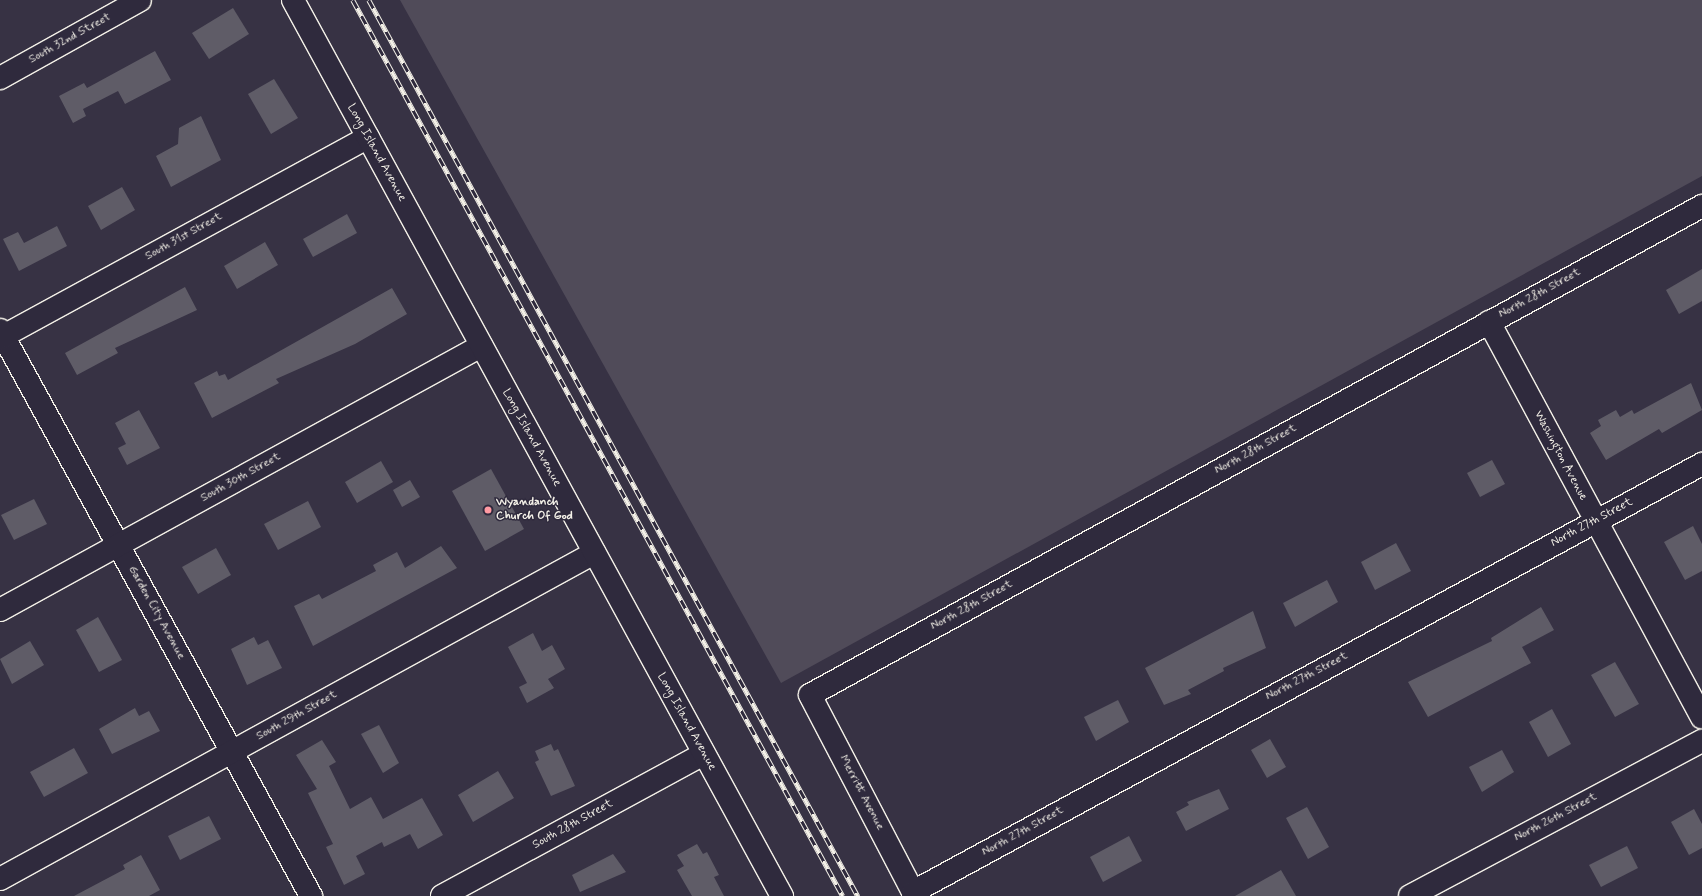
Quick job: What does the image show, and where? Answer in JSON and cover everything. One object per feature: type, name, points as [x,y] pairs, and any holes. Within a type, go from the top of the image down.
[{"type":"street","name":"South 32nd Street","points":[[0,78],[140,0]]},
{"type":"street","name":"Long Island Avenue","points":[[293,0],[782,896]]},
{"type":"street","name":"South 31st Street","points":[[1,335],[368,137]]},
{"type":"street","name":"North 28th Street","points":[[810,695],[1702,206]]},
{"type":"street","name":"Washington Avenue","points":[[1489,322],[1702,717]]},
{"type":"street","name":"Garden City Avenue","points":[[1,335],[119,545],[311,896]]},
{"type":"street","name":"South 30th Street","points":[[0,610],[481,346]]},
{"type":"street","name":"North 27th Street","points":[[913,892],[1702,464]]},
{"type":"street","name":"South 29th Street","points":[[0,878],[594,554]]},
{"type":"street","name":"Merritt Avenue","points":[[810,695],[913,892]]},
{"type":"street","name":"North 26th Street","points":[[1410,896],[1702,741]]},
{"type":"street","name":"South 28th Street","points":[[442,896],[704,754]]},
{"type":"shaded area","points":[[400,0],[1702,0],[1702,176],[781,683]]},
{"type":"building","points":[[233,8],[249,34],[209,59],[192,33]]},
{"type":"building","points":[[155,51],[171,80],[125,104],[118,91],[83,109],[86,116],[73,123],[59,96],[84,83],[87,88]]},
{"type":"building","points":[[274,79],[298,118],[271,134],[248,94]]},
{"type":"building","points":[[201,116],[221,160],[171,187],[156,156],[178,144],[179,128]]},
{"type":"building","points":[[122,187],[135,210],[101,230],[88,206]]},
{"type":"building","points":[[347,214],[357,233],[313,257],[303,239]]},
{"type":"building","points":[[57,226],[67,246],[19,271],[3,239],[18,232],[24,243]]},
{"type":"building","points":[[265,242],[278,265],[237,289],[224,266]]},
{"type":"building","points":[[1702,269],[1702,301],[1679,314],[1666,290]]},
{"type":"building","points":[[185,287],[197,310],[115,348],[118,353],[77,375],[65,353]]},
{"type":"building","points":[[392,288],[407,314],[355,344],[276,379],[279,383],[212,418],[194,383],[217,371],[219,376],[225,374],[228,380]]},
{"type":"building","points":[[1691,383],[1702,410],[1662,433],[1659,429],[1606,460],[1590,433],[1601,426],[1598,420],[1616,410],[1620,417],[1632,410],[1634,414]]},
{"type":"building","points":[[139,410],[160,448],[127,465],[118,448],[126,444],[115,423]]},
{"type":"building","points":[[1492,460],[1505,484],[1480,497],[1467,473]]},
{"type":"building","points":[[381,461],[393,482],[357,503],[345,482]]},
{"type":"building","name":"Wyandanch Church Of God","points":[[491,469],[524,529],[485,551],[452,491]]},
{"type":"building","points":[[410,480],[420,497],[402,507],[393,490]]},
{"type":"building","points":[[34,499],[47,524],[14,540],[1,515]]},
{"type":"building","points":[[308,501],[321,527],[278,550],[264,524]]},
{"type":"building","points":[[1693,526],[1702,544],[1702,571],[1685,580],[1664,542]]},
{"type":"building","points":[[1396,543],[1411,571],[1375,590],[1361,562]]},
{"type":"building","points":[[441,546],[457,568],[313,646],[294,606],[319,594],[322,599],[376,571],[373,565],[397,552],[405,568]]},
{"type":"building","points":[[216,548],[231,575],[198,594],[182,567]]},
{"type":"building","points":[[1327,580],[1338,602],[1295,627],[1283,603]]},
{"type":"building","points":[[1541,607],[1554,630],[1522,647],[1531,663],[1428,717],[1408,682],[1492,641],[1491,638]]},
{"type":"building","points":[[1253,611],[1266,648],[1223,668],[1224,671],[1188,690],[1191,694],[1164,705],[1145,668]]},
{"type":"building","points":[[98,617],[122,660],[99,672],[76,630]]},
{"type":"building","points":[[533,633],[542,651],[552,645],[565,669],[548,679],[554,688],[527,703],[519,687],[527,683],[508,647]]},
{"type":"building","points":[[254,637],[258,645],[268,640],[282,668],[247,685],[231,649]]},
{"type":"building","points":[[30,641],[44,665],[12,684],[0,659]]},
{"type":"building","points":[[1615,662],[1639,704],[1615,717],[1591,675]]},
{"type":"building","points":[[1118,700],[1129,722],[1096,741],[1084,717]]},
{"type":"building","points":[[135,708],[139,716],[149,711],[160,731],[112,754],[99,729]]},
{"type":"building","points":[[1552,709],[1571,744],[1548,757],[1529,722]]},
{"type":"building","points":[[379,725],[399,763],[383,773],[361,734]]},
{"type":"building","points":[[1270,739],[1286,767],[1267,778],[1251,750]]},
{"type":"building","points":[[322,740],[336,762],[329,766],[350,809],[371,797],[383,819],[422,798],[443,835],[418,849],[410,834],[384,847],[382,842],[356,856],[365,874],[344,885],[326,847],[333,844],[308,793],[317,789],[296,755]]},
{"type":"building","points":[[551,744],[554,751],[558,749],[575,786],[551,796],[535,762],[539,760],[535,751]]},
{"type":"building","points":[[74,748],[88,773],[44,797],[30,772]]},
{"type":"building","points":[[1502,750],[1514,772],[1482,792],[1469,767]]},
{"type":"building","points":[[498,771],[514,798],[473,822],[458,795]]},
{"type":"building","points":[[1219,789],[1229,809],[1186,831],[1176,812],[1189,805],[1187,802]]},
{"type":"building","points":[[1307,807],[1329,847],[1308,859],[1286,818]]},
{"type":"building","points":[[1694,809],[1702,824],[1702,848],[1689,855],[1671,822]]},
{"type":"building","points":[[209,816],[221,839],[180,860],[168,836]]},
{"type":"building","points":[[1129,836],[1142,861],[1103,882],[1090,857]]},
{"type":"building","points":[[697,844],[703,854],[707,852],[719,875],[714,877],[724,896],[692,896],[677,870],[684,866],[677,855]]},
{"type":"building","points":[[1627,846],[1638,868],[1601,887],[1589,865]]},
{"type":"building","points":[[613,854],[626,872],[580,892],[572,875]]},
{"type":"building","points":[[141,855],[160,890],[149,896],[74,896],[125,869],[123,865]]},
{"type":"building","points":[[1281,870],[1296,896],[1235,896]]},
{"type":"railway","points":[[353,0],[843,896]]},
{"type":"railway","points":[[369,0],[858,896]]},
{"type":"place","name":"Wyandanch Church Of God","points":[[488,510]]}]
